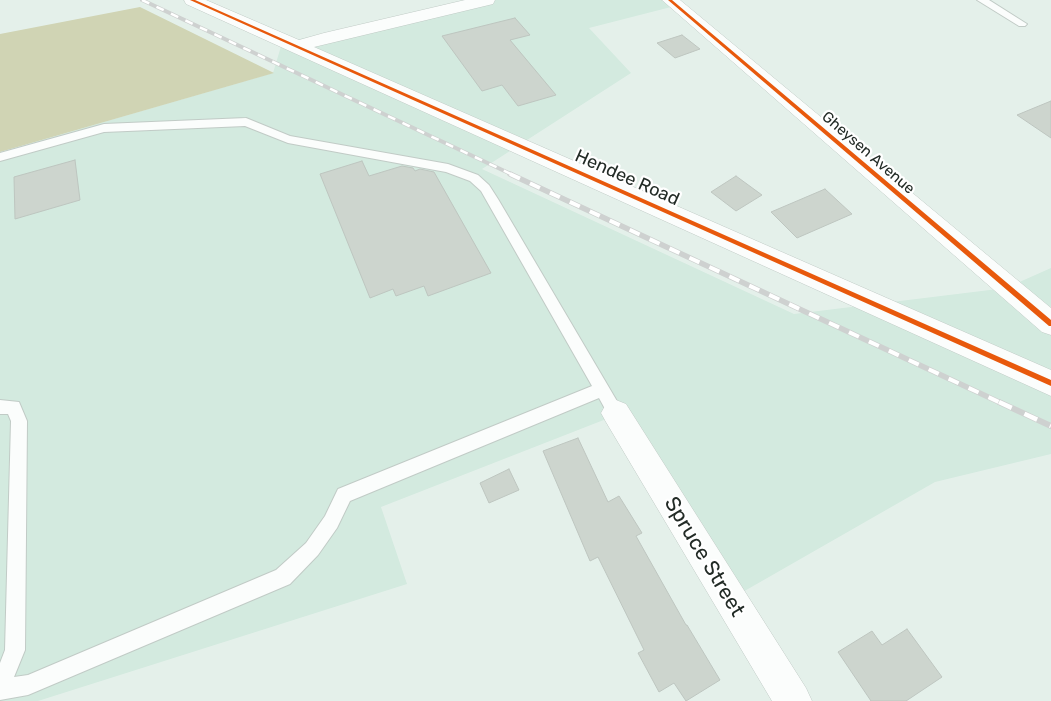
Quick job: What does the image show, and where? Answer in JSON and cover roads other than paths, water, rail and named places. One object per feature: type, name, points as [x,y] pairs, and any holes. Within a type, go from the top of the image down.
[{"type":"street","name":"Hendee Road","points":[[192,0],[1051,383]]},
{"type":"street","points":[[297,47],[324,38],[487,0]]},
{"type":"street","name":"Gheysen Avenue","points":[[670,0],[1051,324]]},
{"type":"street","name":"Spruce Street","points":[[609,401],[792,701]]},
{"type":"lane","points":[[982,0],[1022,24]]},
{"type":"lane","points":[[0,157],[104,128],[246,122],[288,139],[448,168],[474,178],[485,188],[609,401],[344,495],[331,522],[312,549],[283,577],[28,685],[0,690]]},
{"type":"lane","points":[[0,407],[13,407],[19,421],[16,650],[6,673],[0,678]]},
{"type":"railway","points":[[142,0],[513,175]]},
{"type":"railway","points":[[510,174],[1001,403]]},
{"type":"railway","points":[[999,402],[1051,426]]}]
